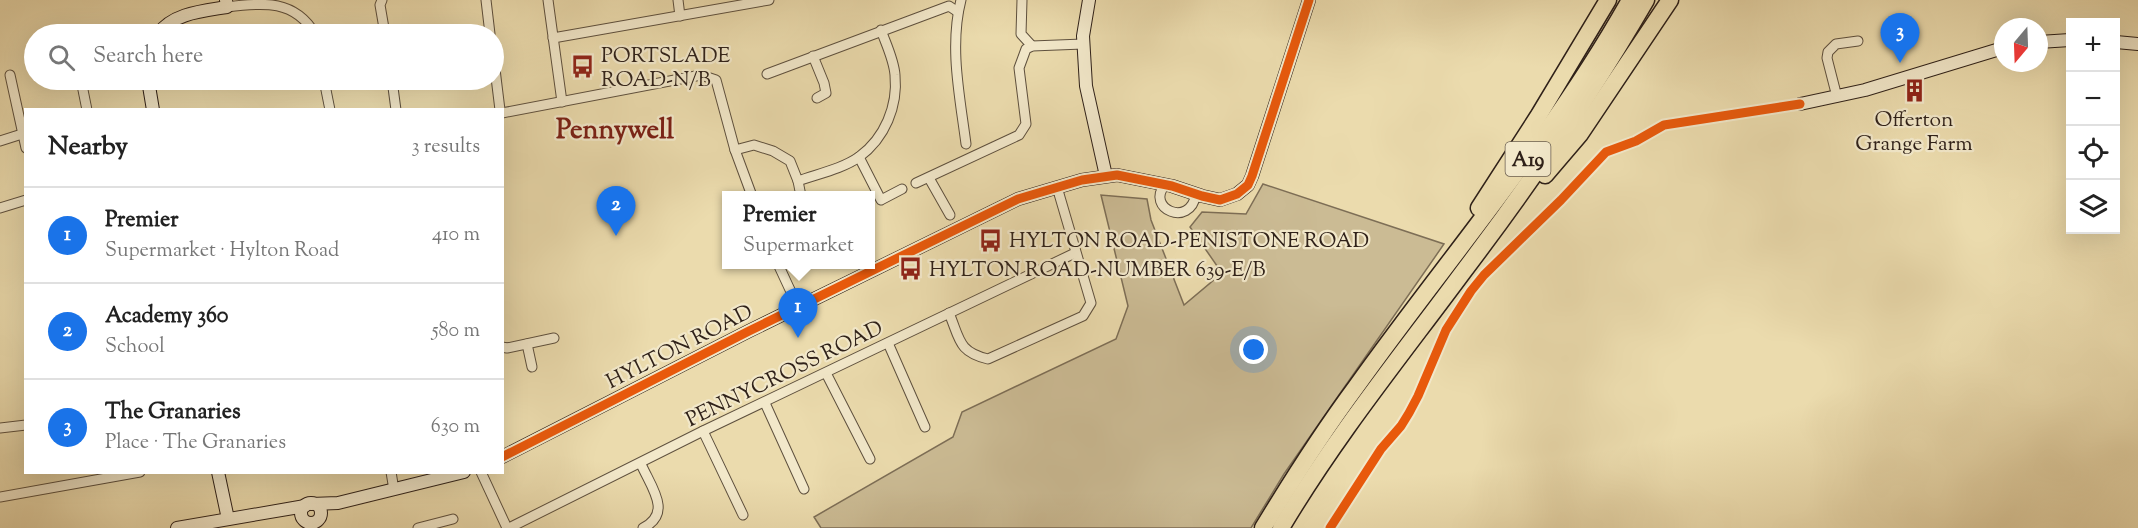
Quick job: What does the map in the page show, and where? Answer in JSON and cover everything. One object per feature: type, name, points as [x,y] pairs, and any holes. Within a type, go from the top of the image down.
[{"type":"highway","points":[[1414,309],[1539,115],[1608,0]]},
{"type":"highway","name":"A19","points":[[1263,528],[1307,455],[1549,128],[1587,72],[1630,0]]},
{"type":"highway","name":"A19","points":[[1281,528],[1322,462],[1369,395],[1464,271],[1559,139],[1646,0]]},
{"type":"highway","points":[[1464,271],[1580,134],[1670,0]]},
{"type":"street","points":[[382,0],[380,5],[383,24]]},
{"type":"street","points":[[486,0],[489,24]]},
{"type":"street","points":[[548,0],[562,102]]},
{"type":"street","points":[[678,0],[680,16]]},
{"type":"street","points":[[553,38],[769,0]]},
{"type":"street","points":[[961,0],[958,12],[956,68],[966,144]]},
{"type":"street","points":[[1022,0],[1021,34],[1032,46]]},
{"type":"street","points":[[1089,0],[1083,44],[1086,86],[1106,176]]},
{"type":"street","name":"HYLTON ROAD","points":[[504,455],[1018,199],[1057,187],[1117,175],[1165,184],[1220,200],[1237,194],[1248,185],[1260,153],[1309,0]]},
{"type":"street","points":[[169,24],[184,16],[226,3],[272,1],[283,2],[309,24]]},
{"type":"street","points":[[767,74],[949,6],[958,12]]},
{"type":"street","points":[[798,182],[859,157],[882,131],[894,103],[895,74],[881,30]]},
{"type":"street","points":[[2048,41],[2066,40]]},
{"type":"street","points":[[1837,97],[1827,58],[1828,52],[1836,44],[1858,41]]},
{"type":"street","points":[[2120,42],[2138,44]]},
{"type":"street","points":[[916,183],[1019,135],[1026,124],[1019,68],[1026,49],[1032,46],[1083,44]]},
{"type":"street","points":[[1800,104],[1837,97],[1910,77],[1994,51]]},
{"type":"street","points":[[813,56],[826,93],[817,98]]},
{"type":"street","points":[[10,75],[24,141]]},
{"type":"street","points":[[504,113],[702,75],[716,80],[735,150],[750,191]]},
{"type":"street","points":[[83,90],[87,108]]},
{"type":"street","points":[[150,90],[153,108]]},
{"type":"street","points":[[326,90],[330,108]]},
{"type":"street","points":[[393,90],[396,108]]},
{"type":"street","points":[[498,90],[500,108]]},
{"type":"street","points":[[0,141],[22,134]]},
{"type":"street","points":[[735,150],[754,145],[773,151],[790,161],[800,191]]},
{"type":"street","points":[[859,157],[881,200],[902,189]]},
{"type":"street","points":[[930,178],[950,215]]},
{"type":"street","points":[[1165,184],[1159,197],[1161,203],[1170,212],[1182,213],[1188,210],[1196,194]]},
{"type":"street","points":[[949,313],[965,349],[972,355],[988,359],[1083,316],[1091,303],[1057,187]]},
{"type":"street","points":[[0,208],[24,201]]},
{"type":"street","name":"PENNYCROSS ROAD","points":[[508,528],[641,464],[703,431],[1075,253]]},
{"type":"street","points":[[780,269],[798,307]]},
{"type":"street","points":[[504,347],[554,338]]},
{"type":"street","points":[[888,343],[925,428]]},
{"type":"street","points":[[527,344],[532,368]]},
{"type":"street","points":[[826,373],[870,459]]},
{"type":"street","points":[[765,403],[804,489]]},
{"type":"street","points":[[0,428],[24,425]]},
{"type":"street","points":[[703,431],[743,515]]},
{"type":"street","points":[[641,464],[660,512],[654,522],[643,528]]},
{"type":"street","points":[[0,497],[129,474]]},
{"type":"street","points":[[218,474],[228,519]]},
{"type":"street","points":[[391,474],[394,490]]},
{"type":"street","points":[[177,528],[308,505],[338,503],[456,474]]},
{"type":"street","points":[[482,474],[508,528]]},
{"type":"street","points":[[313,522],[338,503]]},
{"type":"street","points":[[308,505],[301,512],[313,522]]},
{"type":"street","points":[[308,505],[319,508],[313,522]]},
{"type":"street","points":[[272,512],[313,522]]},
{"type":"street","points":[[418,528],[453,519]]},
{"type":"shaded area","points":[[1263,184],[1444,244],[1284,474],[1251,528],[821,528],[814,517],[953,437],[962,412],[1116,339],[1128,306],[1101,195],[1147,199],[1151,220],[1184,305],[1222,273],[1190,227],[1202,212],[1246,214]]},
{"type":"cycle path","points":[[504,456],[749,331],[1018,199],[1082,180],[1117,175],[1172,186],[1220,200],[1237,194],[1248,185],[1252,176],[1309,0]]},
{"type":"cycle path","points":[[1330,528],[1381,449],[1409,413],[1446,330],[1471,291],[1484,275],[1561,200],[1606,152],[1636,141],[1664,125],[1800,104]]},
{"type":"place","name":"The Granaries","points":[[1900,63]]},
{"type":"place","name":"PORTSLADE ROAD-N/B","points":[[583,67]]},
{"type":"place","name":"Offerton Grange Farm","points":[[1914,91]]},
{"type":"place","name":"Academy 360","points":[[616,236]]},
{"type":"place","name":"HYLTON ROAD-PENISTONE ROAD","points":[[991,240]]},
{"type":"place","name":"HYLTON ROAD-NUMBER 639-E/B","points":[[911,269]]},
{"type":"place","name":"Premier","points":[[798,338]]},
{"type":"district","name":"Pennywell","points":[[615,129]]}]
